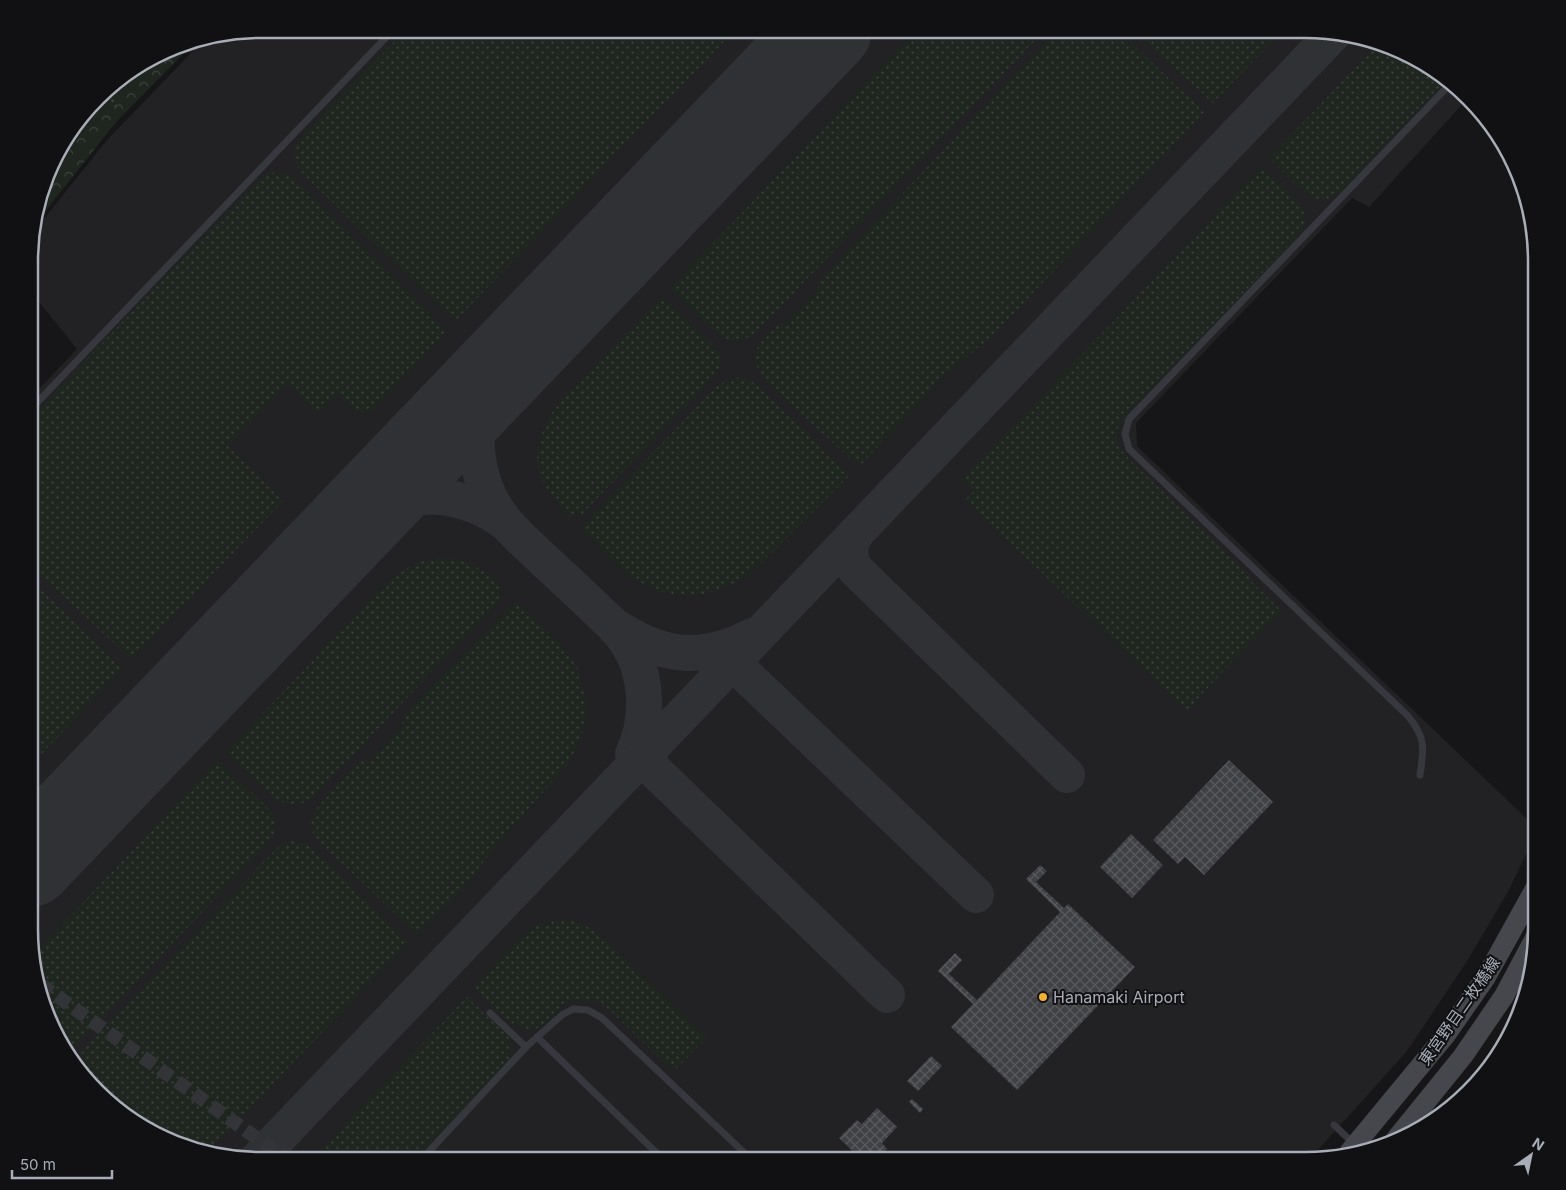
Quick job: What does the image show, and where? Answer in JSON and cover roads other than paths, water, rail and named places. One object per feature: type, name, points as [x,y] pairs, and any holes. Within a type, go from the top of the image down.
[{"type":"main road","name":"東宮野目二枚橋線","points":[[1353,1147],[1445,1036],[1486,977],[1528,901]]},
{"type":"main road","name":"東宮野目二枚橋線","points":[[1403,1131],[1463,1056],[1499,1004],[1528,952]]},
{"type":"lane","points":[[38,402],[385,38]]},
{"type":"lane","points":[[1420,775],[1424,746],[1422,737],[1408,716],[1129,449],[1125,434],[1129,419],[1446,88]]},
{"type":"lane","points":[[428,1152],[537,1037],[562,1015],[573,1010],[588,1010],[602,1018],[743,1152]]},
{"type":"lane","points":[[490,1013],[526,1048]]},
{"type":"lane","points":[[537,1037],[656,1152]]},
{"type":"lane","points":[[1334,1125],[1352,1147]]},
{"type":"tunnel","points":[[45,988],[276,1152]]},
{"type":"place","name":"Hanamaki Airport","points":[[1043,997]]}]
